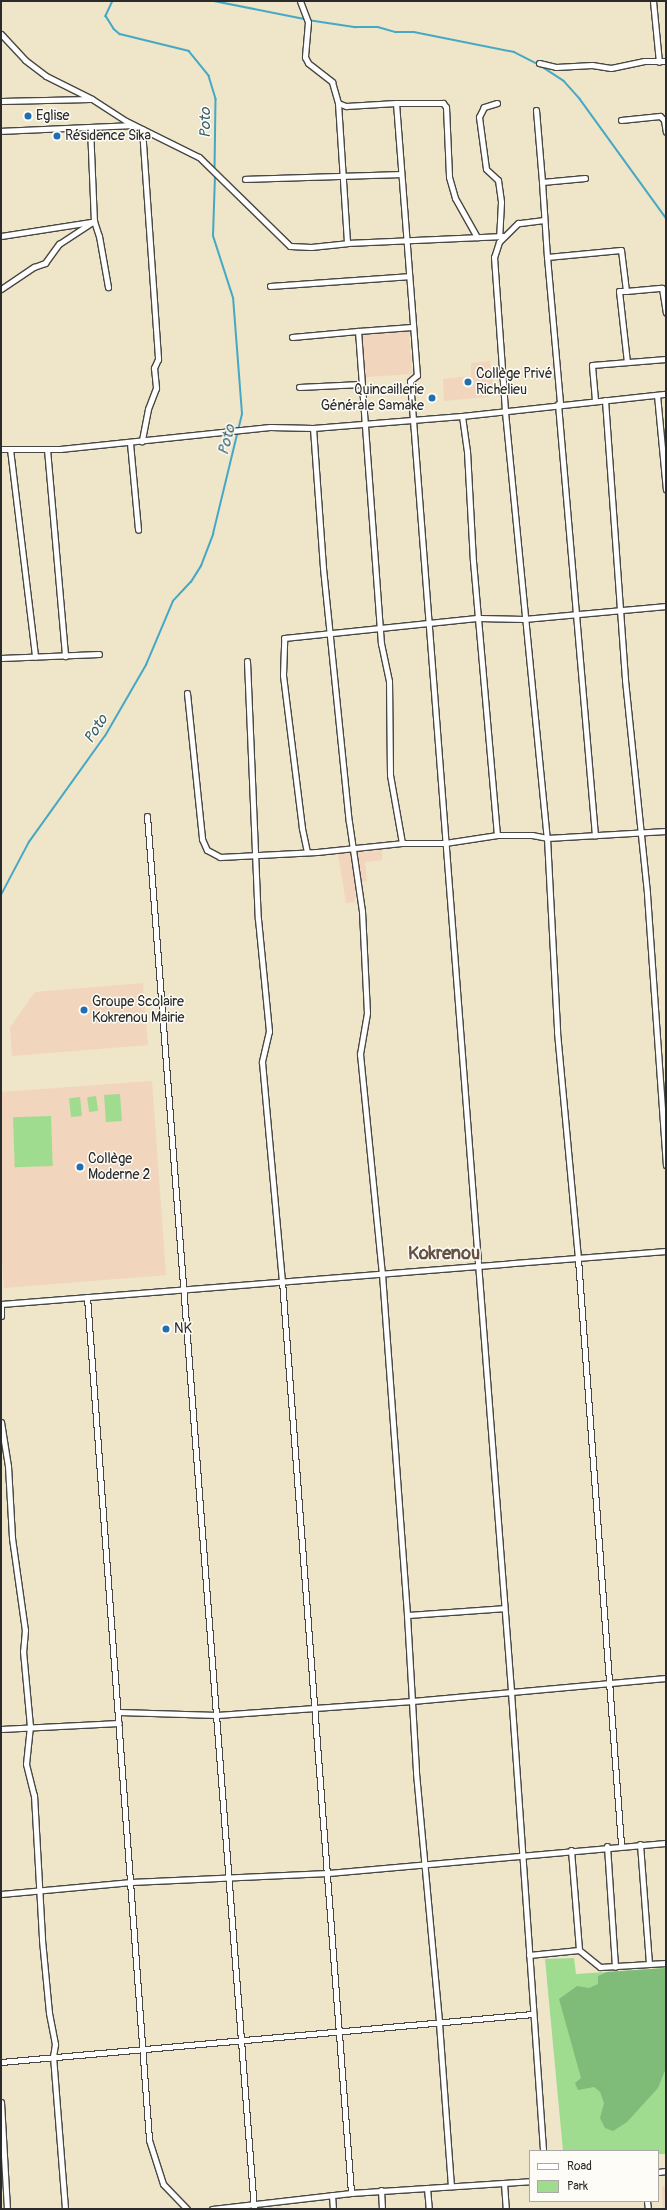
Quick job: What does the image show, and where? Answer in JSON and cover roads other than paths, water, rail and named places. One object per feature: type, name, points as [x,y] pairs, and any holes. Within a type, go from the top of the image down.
[{"type":"street","points":[[300,1],[308,22],[305,57],[308,63],[332,82],[338,104],[341,176],[347,243]]},
{"type":"street","points":[[653,1],[659,62]]},
{"type":"street","points":[[1,34],[25,60],[46,76],[92,99],[142,129],[199,157],[290,246],[320,247],[347,243],[501,236],[518,223],[544,220]]},
{"type":"street","points":[[539,63],[556,67],[592,65],[611,68],[644,61],[666,61]]},
{"type":"street","points":[[1,101],[92,99]]},
{"type":"street","points":[[338,104],[346,106],[438,101],[446,107],[449,177],[455,198],[477,237]]},
{"type":"street","points":[[396,103],[400,174],[416,375],[410,381],[430,624],[445,843],[511,1692],[543,2150]]},
{"type":"street","points":[[497,103],[484,107],[479,117],[486,169],[498,180],[501,202],[501,236],[494,257],[505,412],[524,619],[547,838],[557,1032],[578,1259],[621,1845]]},
{"type":"street","points":[[536,110],[594,835]]},
{"type":"street","points":[[622,120],[660,116],[664,120],[666,132]]},
{"type":"street","points":[[1,131],[133,124]]},
{"type":"street","points":[[90,127],[94,221],[99,236],[108,287]]},
{"type":"street","points":[[142,129],[158,359],[154,368],[156,388],[148,409],[142,441]]},
{"type":"street","points":[[245,179],[400,174]]},
{"type":"street","points":[[542,182],[585,178]]},
{"type":"street","points":[[1,236],[94,221]]},
{"type":"street","points":[[1,289],[34,267],[46,263],[59,244],[94,221]]},
{"type":"street","points":[[547,257],[621,250],[626,291]]},
{"type":"street","points":[[270,286],[408,276]]},
{"type":"street","points":[[627,362],[619,292],[662,288],[666,313]]},
{"type":"street","points":[[292,337],[412,327]]},
{"type":"street","points":[[358,331],[380,629],[389,681],[390,775],[402,843]]},
{"type":"street","points":[[595,400],[592,365],[666,359]]},
{"type":"street","points":[[299,387],[362,384]]},
{"type":"street","points":[[1,449],[47,449],[130,443],[270,427],[313,428],[462,416],[595,400],[666,394]]},
{"type":"street","points":[[657,395],[666,490]]},
{"type":"street","points":[[605,400],[620,610],[639,832],[647,894],[666,1165]]},
{"type":"street","points":[[462,416],[467,451],[473,561],[497,836]]},
{"type":"street","points":[[313,428],[330,632],[349,822],[362,910],[367,1013],[360,1054],[382,1274],[407,1616],[416,1773],[439,2023],[451,2186]]},
{"type":"street","points":[[130,443],[138,530]]},
{"type":"street","points":[[10,449],[35,657]]},
{"type":"street","points":[[47,449],[65,656]]},
{"type":"street","points":[[308,852],[302,828],[283,675],[284,638],[330,632],[380,629],[479,618],[524,619],[666,606]]},
{"type":"street","points":[[1,658],[99,654]]},
{"type":"street","points":[[247,661],[251,777],[257,853],[258,919],[269,1031],[262,1062],[282,1281],[328,1873],[351,2193]]},
{"type":"street","points":[[187,693],[204,845],[207,850],[220,857],[257,853],[308,852],[402,843],[445,843],[497,836],[532,835],[547,838],[666,831]]},
{"type":"street","points":[[147,816],[254,2209]]},
{"type":"street","points":[[1,1316],[1,1304],[666,1251]]},
{"type":"street","points":[[87,1297],[105,1564],[120,1723],[141,2050],[149,2140],[163,2184],[187,2209]]},
{"type":"street","points":[[1,1422],[8,1466],[12,1538],[25,1630],[23,1651],[30,1726],[26,1764],[34,1795],[49,2012],[55,2044],[53,2056],[65,2209]]},
{"type":"street","points":[[407,1616],[504,1608]]},
{"type":"street","points":[[119,1712],[217,1715],[315,1709],[666,1678]]},
{"type":"street","points":[[1,1729],[30,1726],[120,1723]]},
{"type":"street","points":[[1,1894],[40,1892],[131,1882],[328,1873],[607,1846],[666,1843]]},
{"type":"street","points":[[640,1844],[648,1964]]},
{"type":"street","points":[[607,1846],[615,1967]]},
{"type":"street","points":[[571,1850],[579,1950]]},
{"type":"street","points":[[529,1955],[579,1950],[600,1967],[666,1963]]},
{"type":"street","points":[[1,2062],[53,2056],[141,2050],[181,2044],[340,2032],[533,2014]]},
{"type":"street","points":[[1,2102],[7,2209]]},
{"type":"street","points":[[212,2209],[253,2203],[381,2190],[529,2181]]},
{"type":"street","points":[[504,2183],[506,2209]]},
{"type":"street","points":[[427,2188],[429,2209]]},
{"type":"street","points":[[381,2190],[382,2209]]},
{"type":"street","points":[[332,2195],[333,2209]]},
{"type":"waterway","name":"Poto","points":[[113,1],[106,16],[114,29],[120,34],[189,51],[209,76],[216,99],[215,172]]},
{"type":"waterway","points":[[214,1],[305,19]]},
{"type":"waterway","points":[[308,20],[355,27],[378,27],[396,32],[414,32],[514,52],[538,64]]},
{"type":"waterway","points":[[541,66],[564,81],[580,99],[666,218]]},
{"type":"waterway","name":"Poto","points":[[1,895],[29,842],[105,736],[146,665],[173,601],[191,582],[201,566],[213,534],[242,414],[233,298],[213,236],[215,175]]},
{"type":"place","name":"Eglise","points":[[28,116]]},
{"type":"place","name":"Résidence Sika","points":[[57,136]]},
{"type":"place","name":"Collège Privé Richelieu","points":[[468,382]]},
{"type":"place","name":"Quincaillerie Générale Samake","points":[[432,398]]},
{"type":"place","name":"Groupe Scolaire Kokrenou Mairie","points":[[84,1010]]},
{"type":"place","name":"Collège Moderne 2","points":[[80,1167]]},
{"type":"place","name":"NK","points":[[166,1329]]},
{"type":"district","name":"Kokrenou","points":[[444,1254]]}]
